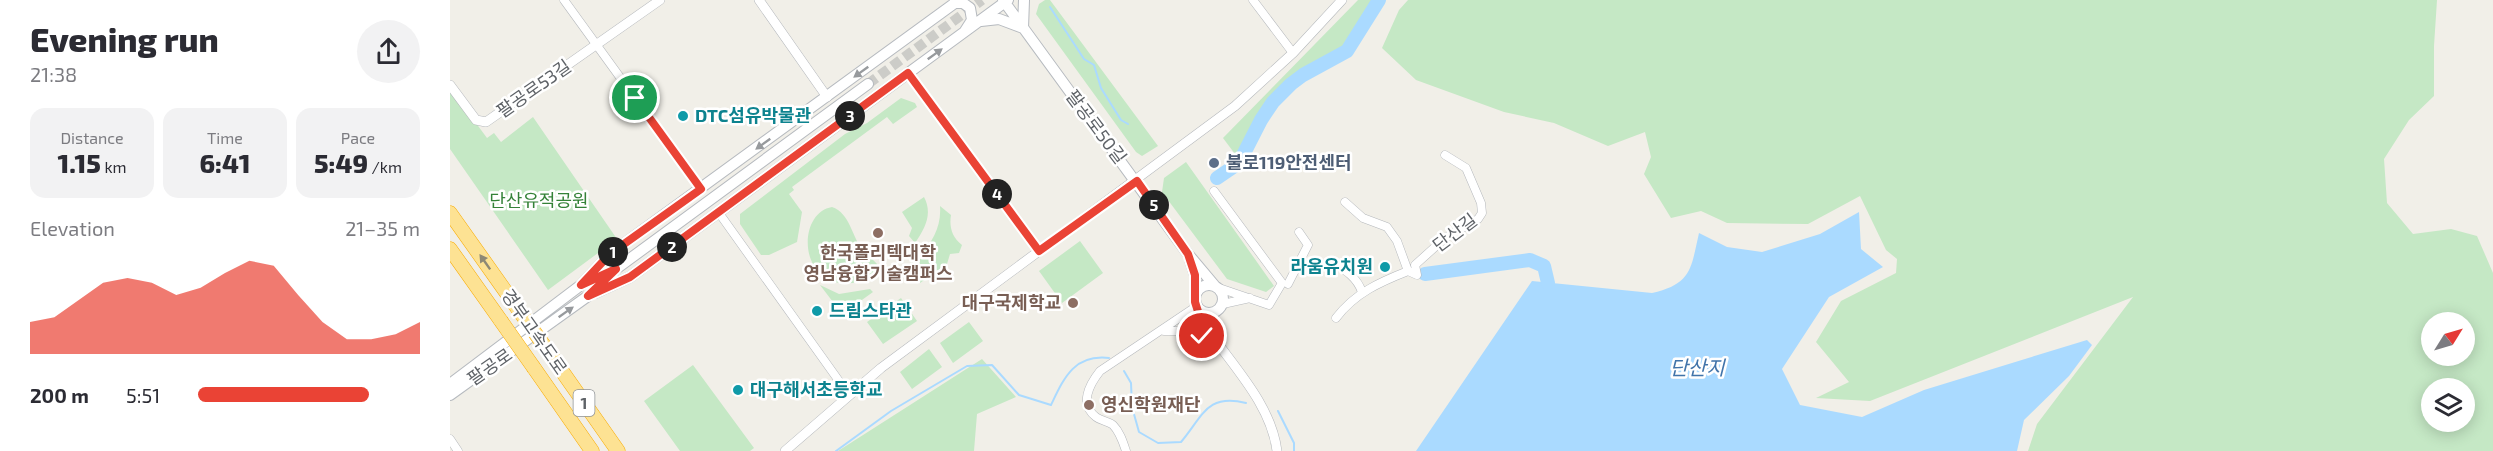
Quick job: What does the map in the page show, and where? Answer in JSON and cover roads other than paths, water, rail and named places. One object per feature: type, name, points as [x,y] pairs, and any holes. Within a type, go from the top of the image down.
[{"type":"highway","name":"경부고속도로","points":[[450,213],[618,451]]},
{"type":"highway","name":"경부고속도로","points":[[450,249],[592,451]]},
{"type":"main road","points":[[981,21],[999,20],[1023,28],[1024,0]]},
{"type":"main road","points":[[588,296],[630,277],[981,21],[1005,1]]},
{"type":"main road","name":"팔공로50길","points":[[1005,1],[1188,254]]},
{"type":"main road","points":[[581,285],[610,254],[956,2],[963,3],[970,8],[972,20],[963,34]]},
{"type":"main road","points":[[588,296],[616,269],[868,84]]},
{"type":"main road","points":[[1188,254],[1224,297],[1223,304],[1214,313],[1198,308],[1195,275],[1188,254]]},
{"type":"main road","points":[[581,285],[616,269]]},
{"type":"main road","name":"팔공로","points":[[450,395],[581,285]]},
{"type":"main road","points":[[1196,293],[1202,286],[1217,287]]},
{"type":"main road","name":"팔공로","points":[[450,384],[481,367],[588,296]]},
{"type":"street","points":[[564,0],[701,189]]},
{"type":"street","points":[[597,45],[660,0]]},
{"type":"street","points":[[759,0],[827,96]]},
{"type":"street","points":[[1253,0],[1293,53]]},
{"type":"street","points":[[785,451],[849,395],[1235,106],[1293,53],[1342,0]]},
{"type":"street","name":"팔공로53길","points":[[450,85],[476,120],[486,123],[597,45]]},
{"type":"street","points":[[908,73],[1039,251]]},
{"type":"street","name":"단산길","points":[[1336,318],[1362,292],[1408,271],[1417,275],[1415,265],[1445,238],[1478,219],[1482,213],[1481,203],[1466,168],[1445,155]]},
{"type":"street","points":[[1214,191],[1281,283],[1269,304],[1217,287]]},
{"type":"street","points":[[1345,202],[1363,218],[1387,227],[1397,241],[1408,271]]},
{"type":"street","points":[[719,213],[849,395]]},
{"type":"street","points":[[1288,284],[1308,245],[1299,231]]},
{"type":"street","points":[[1332,261],[1349,273],[1359,284],[1362,292]]},
{"type":"street","points":[[1223,304],[1250,298]]},
{"type":"street","points":[[1126,451],[1112,424],[1098,419],[1088,410],[1086,398],[1092,381],[1100,371],[1198,308],[1202,324],[1266,413],[1273,429],[1277,451]]},
{"type":"street","points":[[1212,338],[1210,325],[1214,313]]},
{"type":"street","points":[[1163,331],[1190,331],[1212,338]]},
{"type":"street","points":[[450,439],[456,450]]},
{"type":"water","name":"단산지","points":[[1859,212],[1861,249],[1883,267],[1829,297],[1782,369],[1800,405],[1862,417],[1924,390],[2087,340],[2092,345],[2069,376],[2024,420],[2017,451],[1416,451],[1532,281],[1652,293],[1675,285],[1688,273],[1699,233],[1727,247],[1762,252],[1820,234]]},
{"type":"waterway","points":[[1217,178],[1239,163],[1261,120],[1273,102],[1291,84],[1347,51],[1379,0]]},
{"type":"waterway","points":[[1050,7],[1084,59],[1094,65],[1101,88],[1121,120],[1128,124]]},
{"type":"waterway","points":[[1425,274],[1530,260],[1544,266],[1548,283]]},
{"type":"waterway","points":[[836,451],[891,411],[967,366],[992,365],[1019,395],[1051,405],[1066,377],[1079,364],[1087,360],[1109,358]]},
{"type":"waterway","points":[[1124,371],[1131,383],[1132,407],[1139,432],[1158,443],[1181,442],[1207,409],[1214,404],[1222,401],[1246,403]]},
{"type":"waterway","points":[[1278,411],[1294,443],[1294,451]]},
{"type":"tunnel","points":[[868,84],[982,0]]},
{"type":"place","name":"DTC섬유박물관","points":[[683,116]]},
{"type":"place","name":"불로119안전센터","points":[[1214,163]]},
{"type":"place","name":"한국폴리텍대학 영남융합기술캠퍼스","points":[[878,233]]},
{"type":"place","name":"라움유치원","points":[[1385,267]]},
{"type":"place","name":"대구국제학교","points":[[1073,303]]},
{"type":"place","name":"드림스타관","points":[[817,311]]},
{"type":"place","name":"대구해서초등학교","points":[[738,390]]},
{"type":"place","name":"영신학원재단","points":[[1089,405]]},
{"type":"park label","name":"단산유적공원","points":[[539,201]]}]
